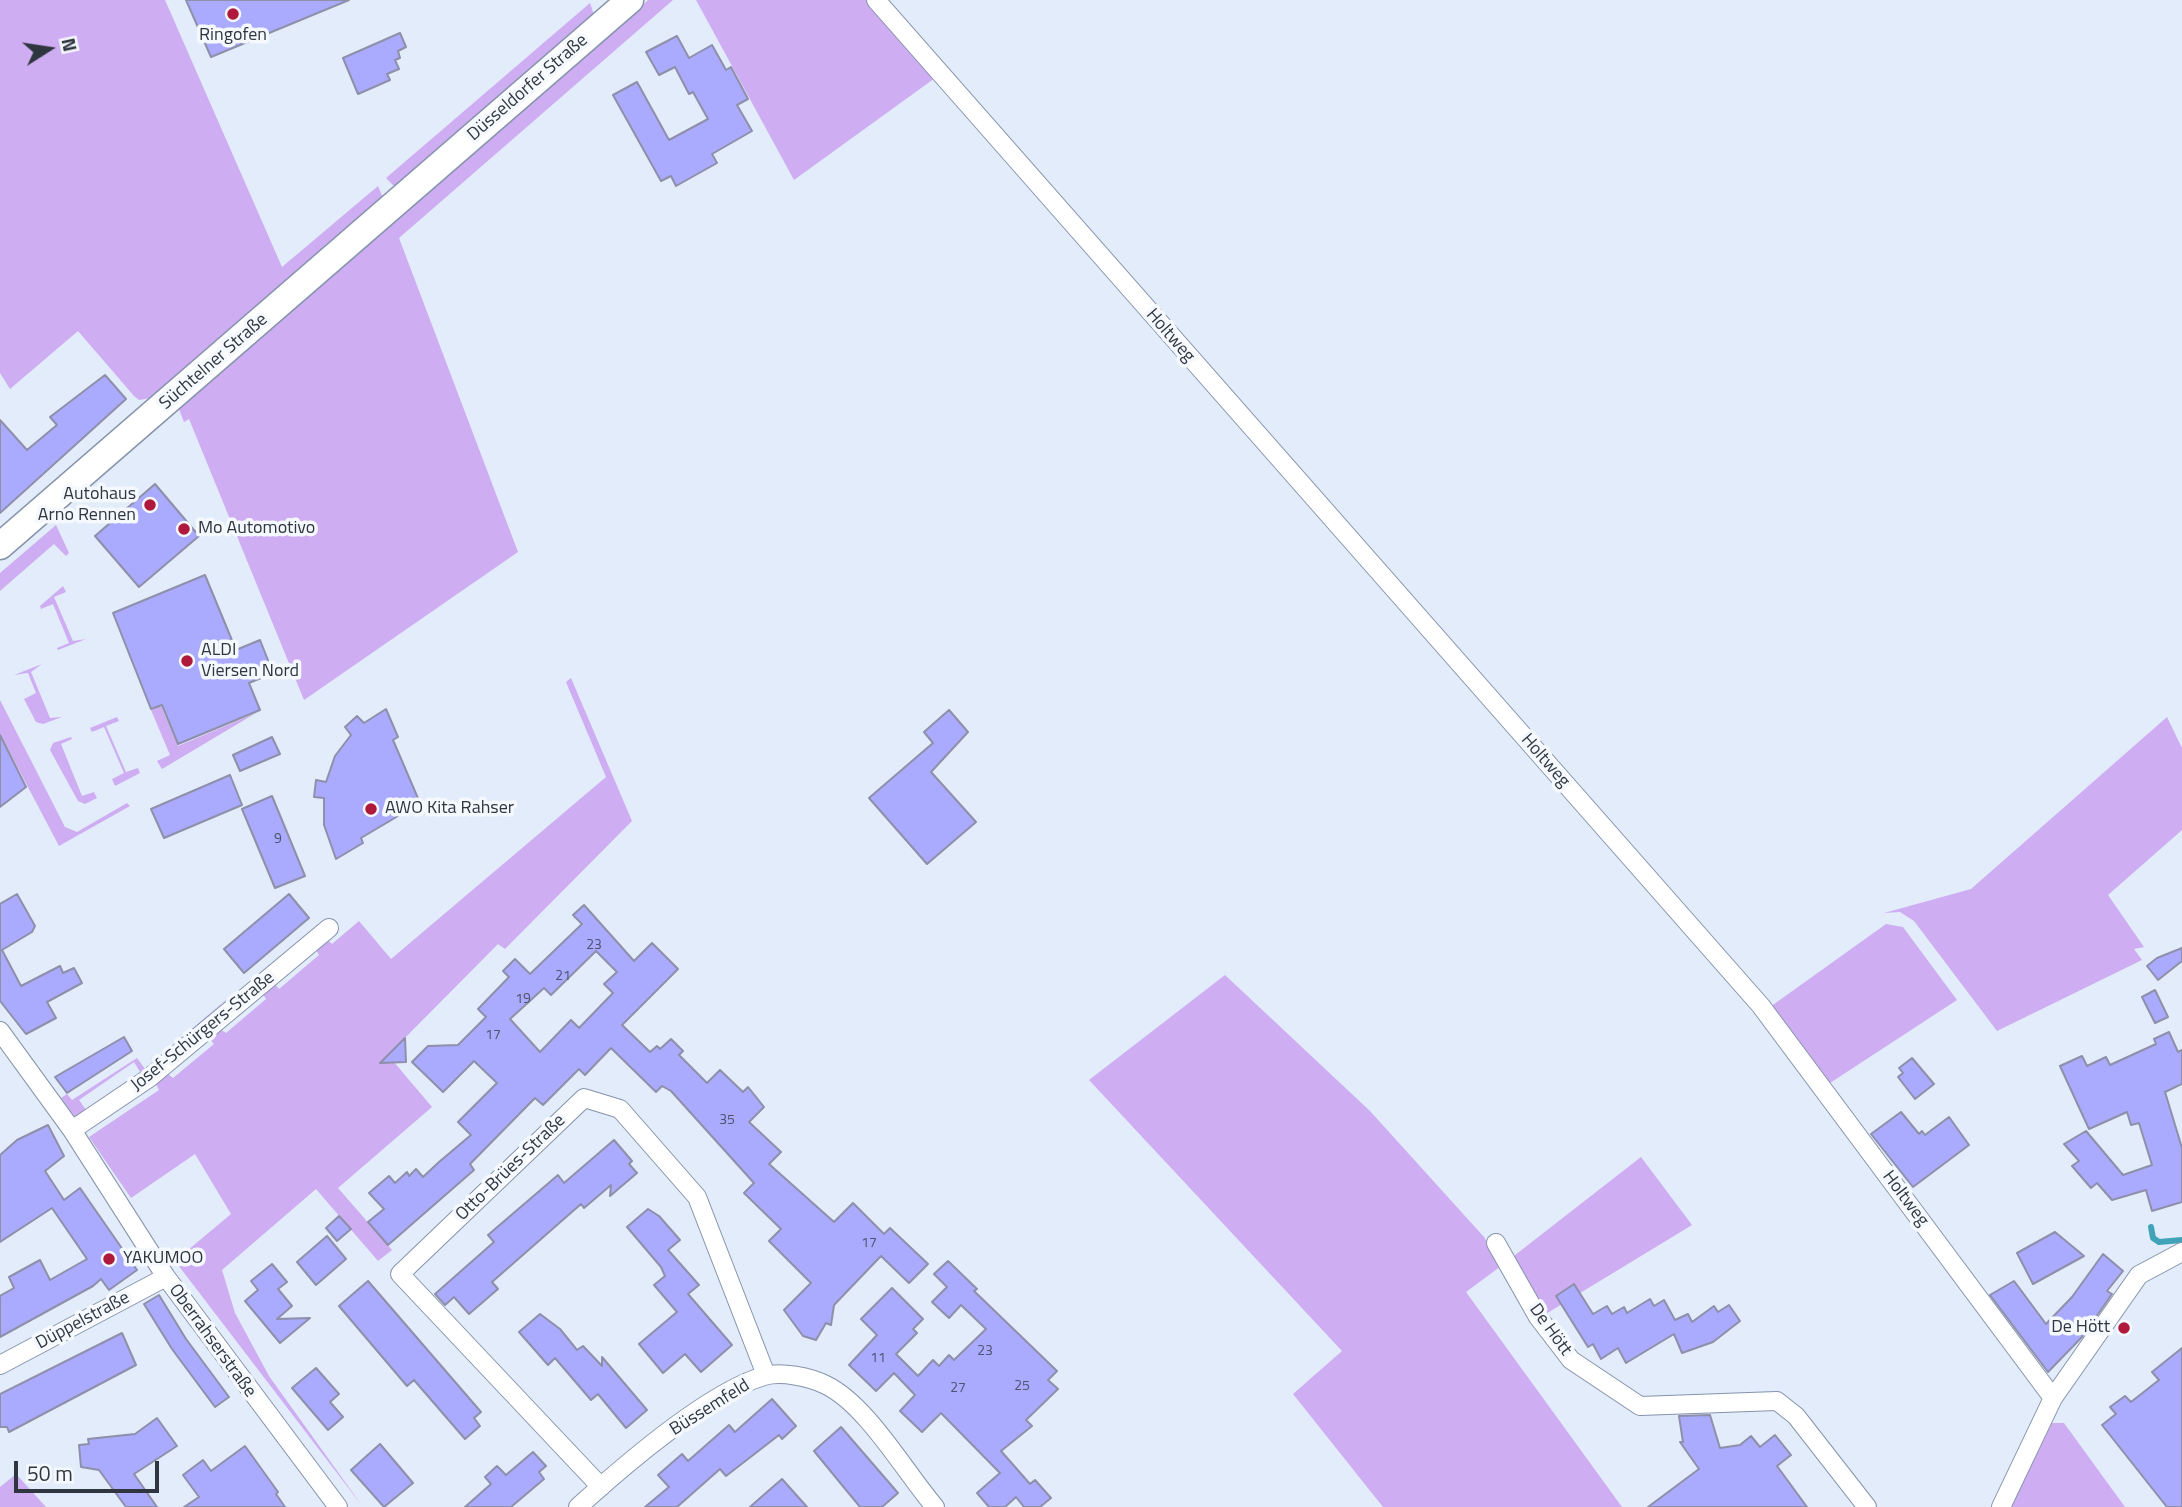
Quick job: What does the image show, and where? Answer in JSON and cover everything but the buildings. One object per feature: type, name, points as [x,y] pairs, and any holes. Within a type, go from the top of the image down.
[{"type":"main road","name":"Düsseldorfer Straße","points":[[427,177],[630,0]]},
{"type":"main road","name":"Süchtelner Straße","points":[[0,545],[427,177]]},
{"type":"street","name":"Holtweg","points":[[876,0],[1761,1006],[2053,1398]]},
{"type":"street","name":"Josef-Schürgers-Straße","points":[[72,1130],[149,1078],[329,928]]},
{"type":"street","name":"Oberrahserstraße","points":[[0,1031],[72,1130],[166,1277],[338,1507]]},
{"type":"street","name":"Otto-Brües-Straße","points":[[601,1487],[400,1274],[584,1098],[620,1109],[697,1197],[766,1375]]},
{"type":"street","name":"De Hött","points":[[1496,1243],[1538,1317],[1571,1360],[1640,1406],[1777,1401],[1796,1416],[1867,1507]]},
{"type":"street","points":[[2001,1507],[2053,1398],[2139,1275],[2182,1252]]},
{"type":"street","name":"Düppelstraße","points":[[0,1365],[166,1277]]},
{"type":"street","name":"Büssemfeld","points":[[578,1507],[655,1442],[735,1388],[766,1375],[801,1376],[827,1385],[850,1403],[904,1465],[935,1507]]},
{"type":"shaded area","points":[[0,0],[165,0],[282,267],[378,186],[383,198],[151,398],[139,400],[134,396],[78,331],[10,389],[0,373]]},
{"type":"shaded area","points":[[648,0],[673,0],[399,238],[518,552],[304,700],[189,419],[184,422],[179,409],[187,397]]},
{"type":"shaded area","points":[[696,0],[869,0],[935,78],[794,180]]},
{"type":"shaded area","points":[[590,3],[594,15],[395,187],[386,178]]},
{"type":"shaded area","points":[[56,525],[69,553],[66,556],[54,544],[0,591],[0,573]]},
{"type":"shaded area","points":[[63,586],[66,592],[54,597],[73,641],[86,639],[58,650],[57,648],[69,643],[53,604],[41,609],[40,606]]},
{"type":"shaded area","points":[[42,664],[31,672],[50,718],[62,717],[43,724],[36,722],[24,699],[36,693],[28,673],[14,675]]},
{"type":"shaded area","points":[[571,678],[632,821],[505,949],[498,944],[388,1055],[432,1107],[338,1188],[392,1250],[378,1261],[316,1189],[222,1270],[235,1313],[269,1376],[363,1507],[175,1261],[231,1214],[195,1154],[131,1198],[89,1137],[159,1090],[156,1084],[168,1074],[173,1078],[214,1044],[210,1039],[220,1029],[226,1033],[266,999],[263,994],[275,984],[279,989],[319,955],[315,948],[326,938],[332,944],[359,921],[391,959],[606,777],[566,682]]},
{"type":"shaded area","points":[[0,700],[65,827],[77,832],[127,803],[130,806],[59,846],[0,734]]},
{"type":"shaded area","points":[[161,706],[178,746],[256,713],[162,769],[157,761],[170,755],[151,710]]},
{"type":"shaded area","points":[[117,717],[119,721],[106,726],[126,772],[138,768],[140,773],[115,786],[112,779],[124,773],[104,727],[92,732],[90,728]]},
{"type":"shaded area","points":[[2167,717],[2182,748],[2182,830],[2108,895],[2144,947],[2134,949],[2142,960],[1997,1031],[1914,921],[1900,912],[1884,913],[1971,889]]},
{"type":"shaded area","points":[[71,737],[72,739],[61,744],[82,796],[94,792],[97,798],[85,804],[78,801],[50,750],[53,743]]},
{"type":"shaded area","points":[[1886,924],[1903,927],[1957,1000],[1830,1083],[1770,1007]]},
{"type":"shaded area","points":[[1225,975],[1370,1111],[1484,1237],[1501,1266],[1466,1292],[1622,1507],[1383,1507],[1293,1394],[1342,1351],[1089,1080]]},
{"type":"shaded area","points":[[235,992],[142,1075],[134,1062],[79,1100],[86,1110],[75,1117],[61,1098],[67,1094],[72,1100],[137,1058],[145,1069]]},
{"type":"shaded area","points":[[1641,1157],[1692,1225],[1544,1315],[1510,1259]]},
{"type":"shaded area","points":[[2052,1423],[2064,1423],[2125,1507],[2011,1507]]},
{"type":"shaded area","points":[[16,1474],[46,1507],[0,1507],[0,1487]]},
{"type":"waterway","points":[[2151,1227],[2153,1238],[2159,1242],[2182,1240]]},
{"type":"place","name":"Ringofen","points":[[233,14]]},
{"type":"place","name":"Autohaus Arno Rennen","points":[[150,505]]},
{"type":"place","name":"Mo Automotivo","points":[[184,529]]},
{"type":"place","name":"ALDI Viersen Nord","points":[[187,661]]},
{"type":"place","name":"AWO Kita Rahser","points":[[371,809]]},
{"type":"place","name":"YAKUMOO","points":[[109,1259]]},
{"type":"place","name":"De Hött","points":[[2124,1328]]}]
